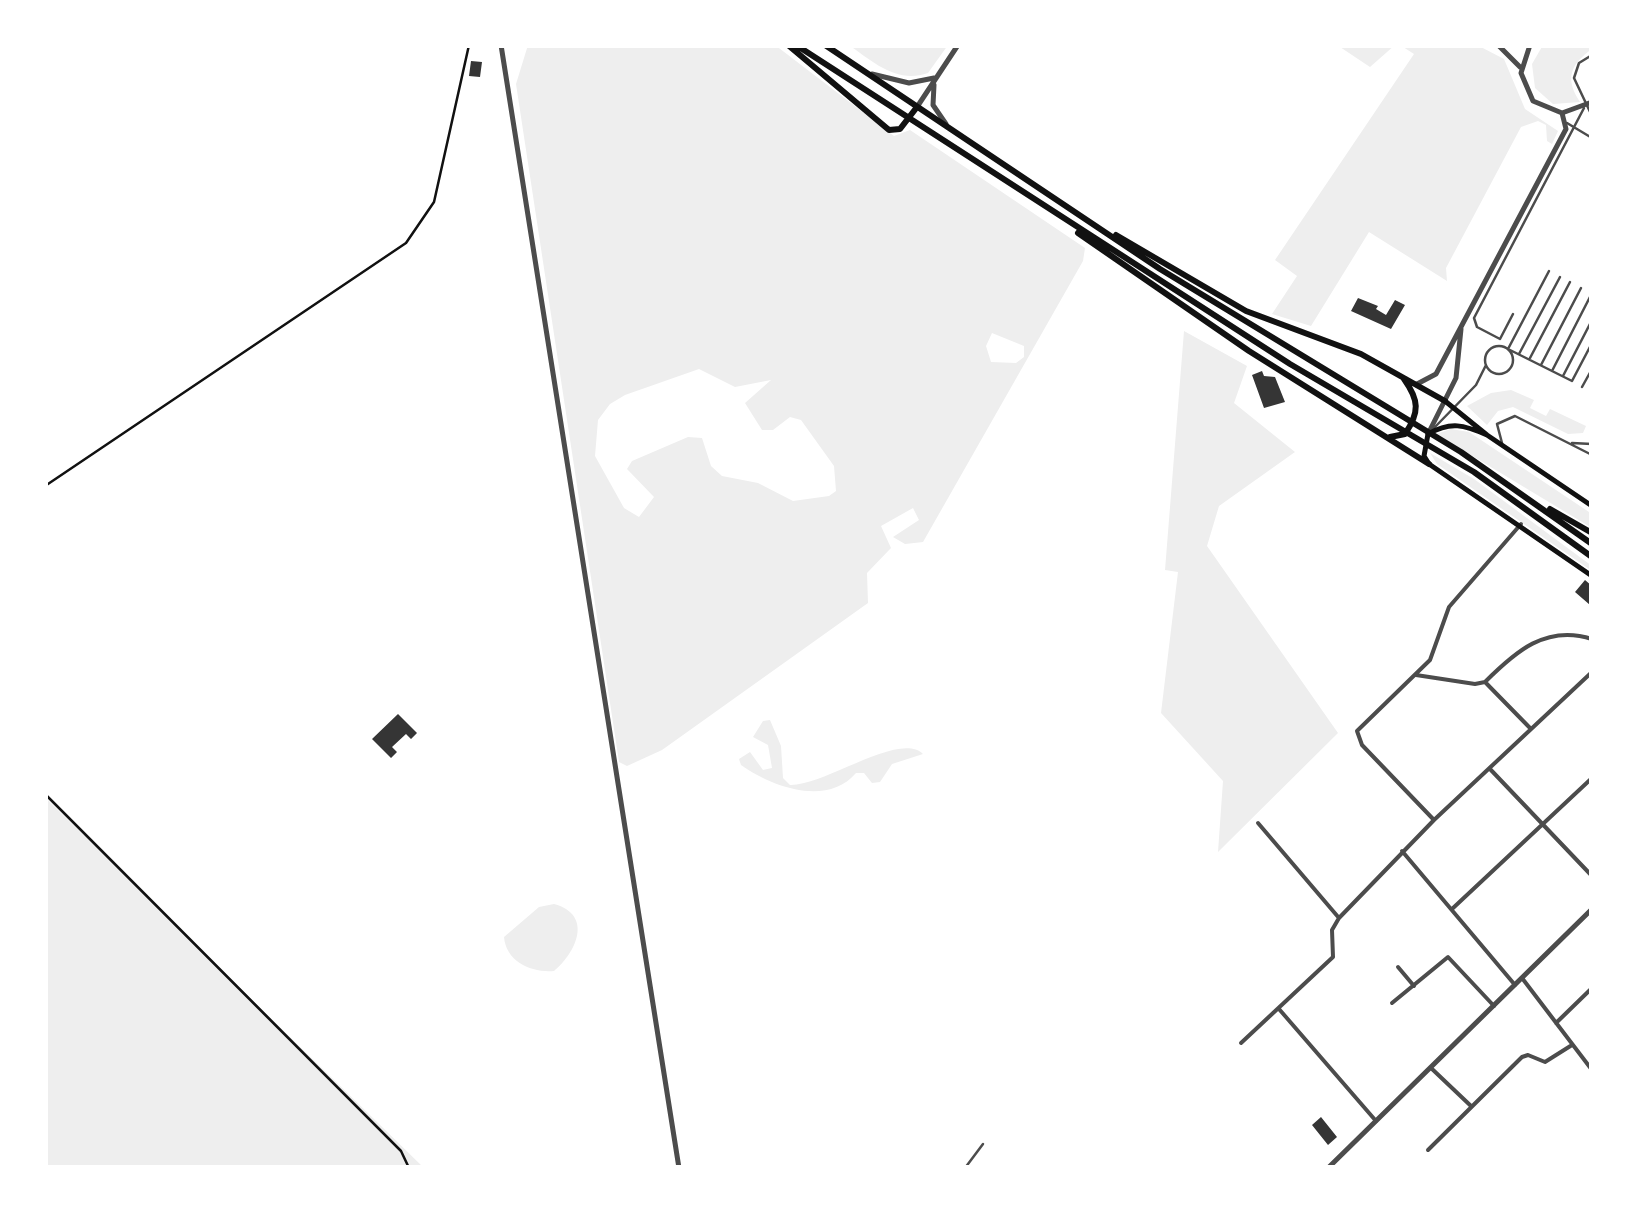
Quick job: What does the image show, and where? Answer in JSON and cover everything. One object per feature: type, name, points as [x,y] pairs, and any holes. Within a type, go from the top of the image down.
[{"type":"main road","points":[[788,45],[888,129],[897,131],[917,107]]},
{"type":"main road","points":[[796,45],[1306,374],[1474,472],[1592,557]]},
{"type":"main road","points":[[825,45],[1312,366],[1460,452],[1592,544]]},
{"type":"main road","points":[[1085,217],[1246,312],[1352,350],[1417,384],[1592,506]]},
{"type":"main road","points":[[1062,219],[1112,260],[1521,524],[1592,576]]},
{"type":"main road","points":[[1389,438],[1405,434],[1417,412],[1416,397],[1400,375]]},
{"type":"main road","points":[[1429,464],[1423,450],[1428,434],[1458,424],[1488,435]]},
{"type":"main road","points":[[1541,507],[1592,533]]},
{"type":"street","points":[[501,45],[678,1168]]},
{"type":"street","points":[[917,107],[958,45]]},
{"type":"street","points":[[1417,384],[1436,374],[1566,122],[1562,113],[1534,100],[1514,56],[1498,45]]},
{"type":"street","points":[[1521,72],[1530,45]]},
{"type":"street","points":[[866,72],[904,82],[936,77]]},
{"type":"street","points":[[936,77],[933,104],[950,129]]},
{"type":"street","points":[[1562,113],[1588,105]]},
{"type":"street","points":[[1428,434],[1458,371],[1461,328]]},
{"type":"street","points":[[1434,820],[1357,737],[1361,724],[1416,675],[1434,653],[1452,603],[1521,524]]},
{"type":"street","points":[[1416,675],[1475,684],[1484,682],[1530,643],[1565,635],[1592,639]]},
{"type":"street","points":[[1242,1043],[1334,955],[1333,928],[1338,918],[1434,820],[1592,672]]},
{"type":"street","points":[[1484,682],[1532,730]]},
{"type":"street","points":[[1490,769],[1592,876]]},
{"type":"street","points":[[1452,908],[1592,778]]},
{"type":"street","points":[[1258,823],[1338,918]]},
{"type":"street","points":[[1402,851],[1515,985]]},
{"type":"street","points":[[1328,1168],[1592,909]]},
{"type":"street","points":[[1392,1003],[1448,957],[1494,1006]]},
{"type":"street","points":[[1398,966],[1414,986]]},
{"type":"street","points":[[1522,978],[1591,1065]]},
{"type":"street","points":[[1556,1022],[1592,988]]},
{"type":"street","points":[[1278,1009],[1376,1121]]},
{"type":"street","points":[[1428,1150],[1524,1056],[1545,1062],[1572,1044]]},
{"type":"street","points":[[1431,1067],[1471,1106]]},
{"type":"lane","points":[[1592,56],[1579,63],[1574,78],[1592,116]]},
{"type":"lane","points":[[1513,314],[1500,340],[1476,327],[1474,314],[1588,105]]},
{"type":"lane","points":[[1566,122],[1592,138]]},
{"type":"lane","points":[[1486,365],[1494,372],[1507,370],[1512,362],[1508,349],[1549,271]]},
{"type":"lane","points":[[1519,354],[1560,277]]},
{"type":"lane","points":[[1530,360],[1570,282]]},
{"type":"lane","points":[[1541,365],[1582,288]]},
{"type":"lane","points":[[1552,371],[1592,293]]},
{"type":"lane","points":[[1562,377],[1592,320]]},
{"type":"lane","points":[[1428,434],[1484,375],[1492,348],[1508,349],[1572,382],[1592,343]]},
{"type":"lane","points":[[1582,387],[1592,370]]},
{"type":"lane","points":[[1506,448],[1496,428],[1510,416],[1592,456]]},
{"type":"lane","points":[[1570,444],[1592,444]]},
{"type":"lane","points":[[965,1168],[983,1144]]},
{"type":"path","points":[[45,486],[406,243],[434,202],[469,45]]},
{"type":"path","points":[[45,794],[401,1151],[409,1168]]},
{"type":"shaded area","points":[[528,45],[775,45],[894,136],[910,130],[1085,248],[1083,261],[923,542],[905,544],[893,537],[919,520],[913,508],[881,526],[891,548],[867,573],[868,603],[662,750],[627,766],[619,762],[516,84]],"holes":[[[992,333],[1024,346],[1024,357],[1016,363],[991,362],[986,346]],[[699,369],[735,387],[771,380],[745,403],[762,430],[773,430],[790,417],[801,420],[834,466],[836,491],[829,496],[793,501],[758,483],[722,476],[711,466],[702,438],[688,437],[632,461],[627,469],[654,497],[639,517],[624,508],[595,456],[598,420],[610,404],[625,395]]]},
{"type":"shaded area","points":[[849,45],[948,45],[928,73],[906,76],[886,70]]},
{"type":"shaded area","points":[[1337,45],[1395,45],[1370,67]]},
{"type":"shaded area","points":[[1400,45],[1477,45],[1504,59],[1525,109],[1558,131],[1552,144],[1547,141],[1546,125],[1538,121],[1521,127],[1446,268],[1447,281],[1369,232],[1311,326],[1272,314],[1297,276],[1275,260],[1414,54]]},
{"type":"shaded area","points":[[1543,45],[1588,45],[1592,49],[1572,72],[1572,86],[1580,102],[1553,104],[1535,88],[1532,64]]},
{"type":"shaded area","points":[[1184,331],[1247,366],[1234,403],[1295,452],[1219,506],[1207,546],[1338,733],[1218,852],[1223,781],[1161,713],[1178,572],[1165,570]]},
{"type":"shaded area","points":[[1511,390],[1534,400],[1530,408],[1546,416],[1550,409],[1586,426],[1583,433],[1568,434],[1513,407],[1498,411],[1487,425],[1467,406],[1491,393]]},
{"type":"shaded area","points":[[1451,429],[1469,432],[1592,514],[1592,528],[1436,434]]},
{"type":"shaded area","points":[[1430,453],[1474,479],[1592,566],[1592,571],[1437,464]]},
{"type":"shaded area","points":[[770,720],[781,746],[783,778],[790,785],[897,749],[923,754],[892,764],[880,782],[872,783],[864,773],[856,773],[830,789],[799,790],[768,780],[741,765],[739,759],[750,752],[763,770],[772,768],[768,745],[753,737],[763,721]]},
{"type":"shaded area","points":[[45,797],[54,806],[424,1168],[45,1168]]},
{"type":"shaded area","points":[[554,904],[574,917],[574,945],[554,971],[529,968],[510,953],[504,937],[539,907]]},
{"type":"building","points":[[471,61],[482,62],[480,77],[469,76]]},
{"type":"building","points":[[1358,298],[1378,306],[1376,309],[1386,315],[1395,300],[1405,305],[1391,329],[1351,311]]},
{"type":"building","points":[[1262,371],[1264,376],[1275,377],[1285,402],[1264,408],[1252,375]]},
{"type":"building","points":[[1585,580],[1592,586],[1590,605],[1575,592]]},
{"type":"building","points":[[398,714],[417,733],[411,739],[406,734],[392,747],[397,752],[391,758],[372,739]]},
{"type":"building","points":[[1321,1117],[1337,1137],[1328,1145],[1312,1125]]}]
